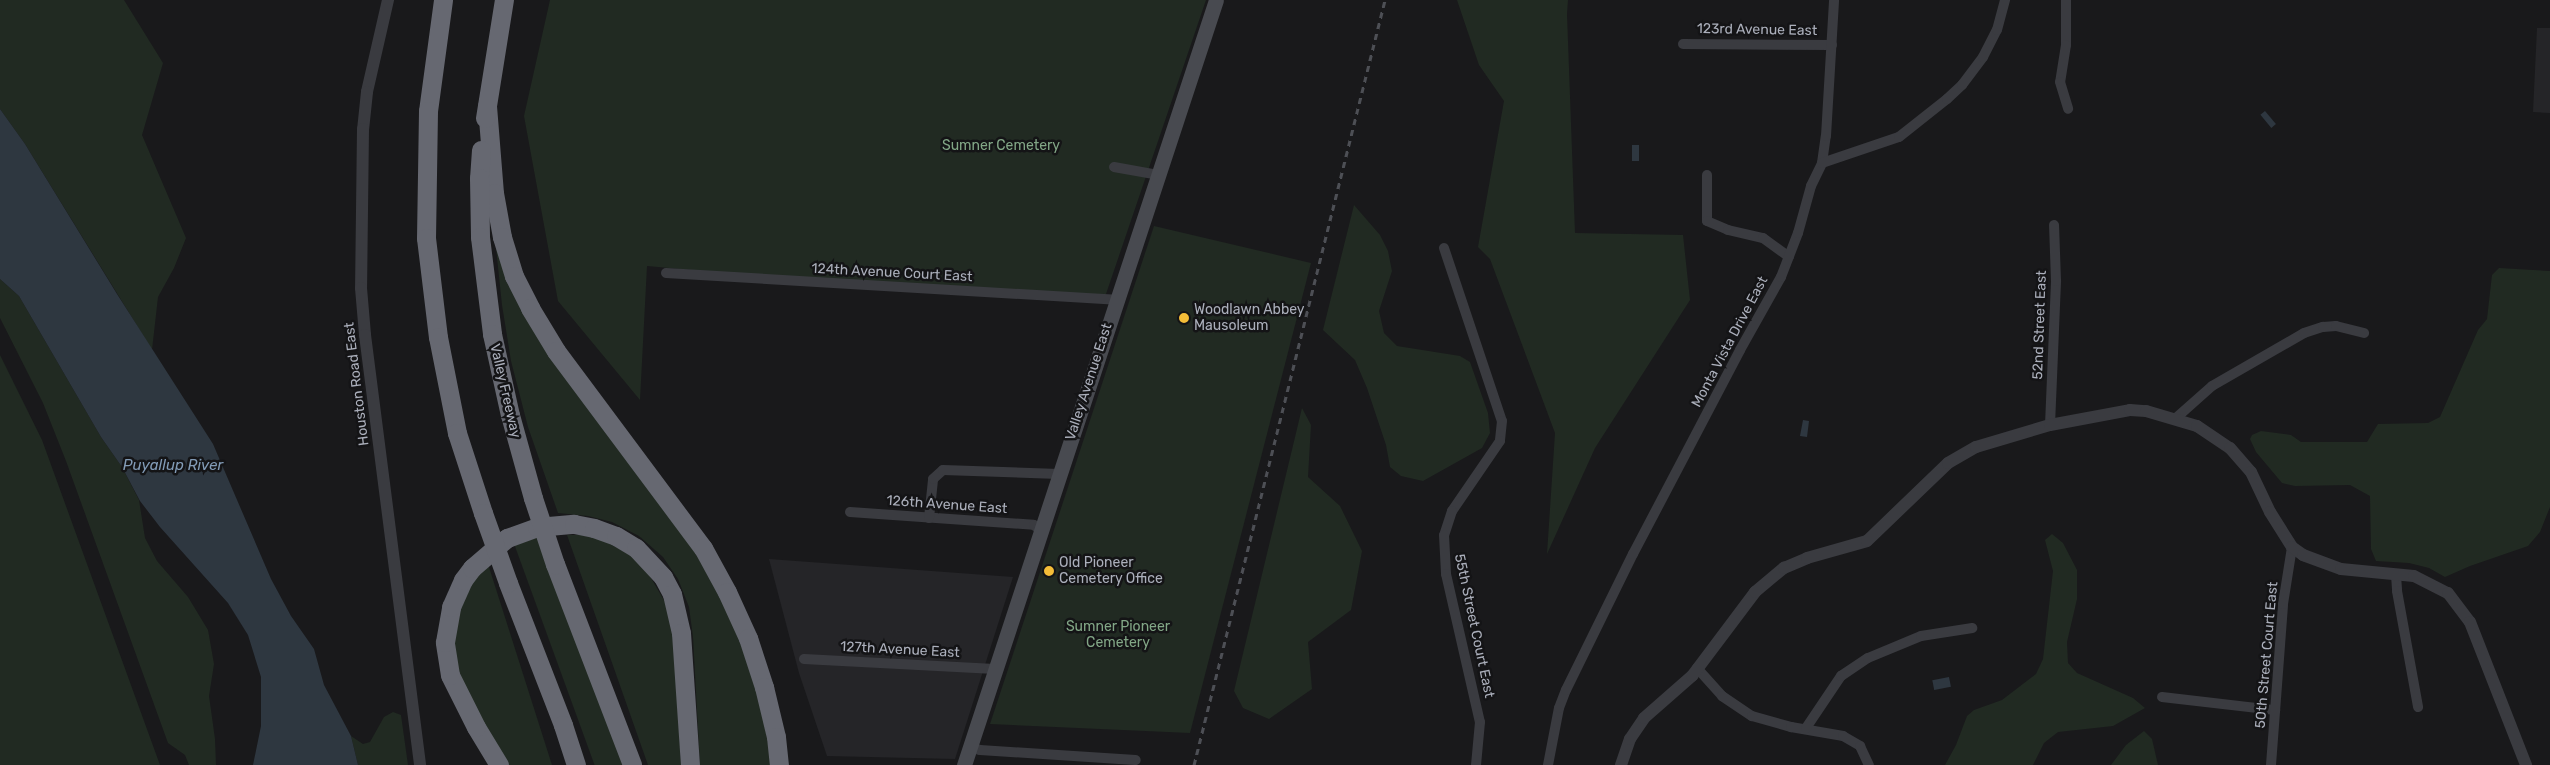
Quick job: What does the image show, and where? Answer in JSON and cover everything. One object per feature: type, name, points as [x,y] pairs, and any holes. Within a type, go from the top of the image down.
[{"type":"highway","points":[[443,0],[428,111],[426,238],[438,337],[457,433],[524,628],[563,725],[576,765]]},
{"type":"highway","name":"Valley Freeway","points":[[504,0],[490,73],[479,178],[480,237],[492,334],[510,415],[533,498],[555,564],[632,765]]},
{"type":"highway","points":[[487,106],[494,193],[502,237],[514,276],[530,308],[556,351],[703,548],[727,592],[748,638],[764,687],[776,737],[779,765]]},
{"type":"highway","points":[[499,765],[476,727],[450,675],[445,642],[450,607],[472,568],[507,538],[537,527],[574,524],[594,528],[616,536],[636,548],[663,577],[672,594],[681,633],[690,765]]},
{"type":"highway","points":[[524,628],[564,765]]},
{"type":"main road","name":"Valley Avenue East","points":[[964,765],[1216,0]]},
{"type":"street","name":"Houston Road East","points":[[388,0],[366,92],[363,129],[361,288],[365,336],[420,765]]},
{"type":"street","points":[[1834,0],[1822,163],[1899,136],[1947,99],[1962,85],[1983,57],[1998,30],[2006,0]]},
{"type":"street","points":[[2066,0],[2066,45],[2060,82],[2068,109]]},
{"type":"street","name":"123rd Avenue East","points":[[1683,44],[1832,45]]},
{"type":"street","name":"Monta Vista Drive East","points":[[1548,765],[1559,708],[1581,659],[1736,358],[1770,297],[1789,257],[1811,186],[1822,163]]},
{"type":"street","points":[[1114,167],[1159,175]]},
{"type":"street","points":[[1707,175],[1707,221],[1728,230],[1763,238],[1789,257]]},
{"type":"street","name":"52nd Street East","points":[[2050,425],[2056,281],[2054,225]]},
{"type":"street","name":"55th Street Court East","points":[[1444,248],[1502,421],[1500,441],[1452,511],[1444,535],[1446,574],[1480,722],[1476,765]]},
{"type":"street","name":"124th Avenue Court East","points":[[666,273],[1116,300]]},
{"type":"street","points":[[2176,418],[2212,386],[2304,334],[2323,327],[2336,326],[2364,333]]},
{"type":"street","points":[[1621,765],[1630,739],[1644,718],[1697,668],[1755,592],[1784,568],[1807,558],[1867,541],[1958,456],[2004,438],[2050,425],[2130,410],[2176,418],[2205,430],[2230,448],[2250,472],[2270,512],[2292,547],[2322,564],[2341,569],[2414,576],[2448,593],[2465,613],[2526,765]]},
{"type":"street","points":[[929,518],[933,480],[943,470],[1059,474]]},
{"type":"street","name":"126th Avenue East","points":[[850,512],[1034,525],[1041,531]]},
{"type":"street","name":"50th Street Court East","points":[[2271,765],[2283,604],[2292,547]]},
{"type":"street","points":[[2396,575],[2397,591],[2418,707]]},
{"type":"street","points":[[1806,728],[1841,676],[1868,658],[1921,636],[1972,628]]},
{"type":"street","name":"127th Avenue East","points":[[804,659],[995,670]]},
{"type":"street","points":[[1697,668],[1722,696],[1752,716],[1791,727],[1827,732],[1856,742],[1863,751],[1868,765]]},
{"type":"street","points":[[2162,697],[2275,710]]},
{"type":"street","points":[[969,747],[980,750],[1136,760]]},
{"type":"shaded area","points":[[2537,28],[2550,28],[2550,113],[2533,112]]},
{"type":"shaded area","points":[[769,559],[1013,577],[955,759],[827,756],[799,673]]},
{"type":"green space","points":[[0,0],[124,0],[163,63],[142,135],[186,238],[174,268],[158,297],[152,350],[25,144],[0,109]]},
{"type":"green space","name":"Sumner Cemetery","points":[[550,0],[1206,0],[1105,297],[849,284],[647,266],[640,400],[558,301],[524,116]]},
{"type":"green space","points":[[1457,0],[1568,0],[1575,233],[1683,235],[1690,300],[1595,448],[1547,554],[1555,433],[1490,259],[1478,247],[1504,101],[1479,65]]},
{"type":"green space","points":[[1354,205],[1380,235],[1388,251],[1392,271],[1379,311],[1384,333],[1397,346],[1460,356],[1470,362],[1488,413],[1490,433],[1482,448],[1423,481],[1401,476],[1390,467],[1386,445],[1367,388],[1355,360],[1323,330]]},
{"type":"green space","name":"Sumner Pioneer Cemetery","points":[[1154,226],[1311,263],[1190,733],[990,724]]},
{"type":"green space","points":[[496,248],[686,536],[732,619],[759,696],[772,765],[700,765],[693,637],[689,607],[678,579],[663,557],[639,536],[612,522],[588,516],[558,513],[528,427],[511,361],[502,305]]},
{"type":"green space","points":[[2499,268],[2550,271],[2550,507],[2540,532],[2528,546],[2470,566],[2445,577],[2429,568],[2409,563],[2376,561],[2371,549],[2370,496],[2350,485],[2295,486],[2282,483],[2256,452],[2250,439],[2252,435],[2261,431],[2291,435],[2301,442],[2367,442],[2378,424],[2428,423],[2440,417],[2478,330],[2487,319],[2492,275]]},
{"type":"green space","points":[[0,279],[19,296],[101,437],[122,467],[139,500],[145,538],[157,561],[188,597],[208,630],[214,664],[209,696],[215,739],[216,765],[189,765],[185,755],[168,743],[66,461],[43,403],[0,318]]},
{"type":"green space","points":[[0,355],[42,440],[160,765],[0,765]]},
{"type":"green space","points":[[1302,408],[1311,425],[1308,477],[1340,506],[1362,551],[1351,610],[1308,642],[1312,689],[1269,719],[1243,708],[1234,691]]},
{"type":"green space","points":[[2052,534],[2063,543],[2077,570],[2077,599],[2067,642],[2068,663],[2077,673],[2133,698],[2145,708],[2113,726],[2058,732],[2044,743],[2033,765],[1945,765],[1956,745],[1967,716],[1974,710],[2002,700],[2036,674],[2043,659],[2053,571],[2045,540]]},
{"type":"green space","points":[[567,535],[582,535],[601,539],[634,557],[647,571],[669,609],[674,636],[681,765],[648,765]]},
{"type":"green space","points":[[541,536],[624,764],[595,765],[515,546]]},
{"type":"green space","points":[[488,564],[552,765],[509,765],[482,722],[454,663],[455,616],[471,582]]},
{"type":"green space","points":[[393,712],[401,715],[408,765],[358,765],[351,736],[363,744],[370,742],[384,717]]},
{"type":"green space","points":[[2144,731],[2152,739],[2158,765],[2111,765],[2126,745]]},
{"type":"water","name":"Puyallup River","points":[[0,109],[25,144],[117,294],[213,444],[271,579],[291,616],[314,649],[324,685],[351,736],[358,765],[253,765],[261,726],[261,677],[248,635],[228,603],[160,527],[140,501],[122,467],[101,437],[19,296],[0,279]]},
{"type":"water","points":[[2265,111],[2276,124],[2271,128],[2260,115]]},
{"type":"water","points":[[1632,145],[1639,145],[1639,161],[1632,161]]},
{"type":"water","points":[[1803,420],[1809,421],[1807,437],[1800,436]]},
{"type":"water","points":[[1949,677],[1951,687],[1934,690],[1932,680]]},
{"type":"railway","points":[[1194,765],[1385,0]]},
{"type":"place","name":"Woodlawn Abbey Mausoleum","points":[[1184,318]]},
{"type":"place","name":"Old Pioneer Cemetery Office","points":[[1049,571]]}]
